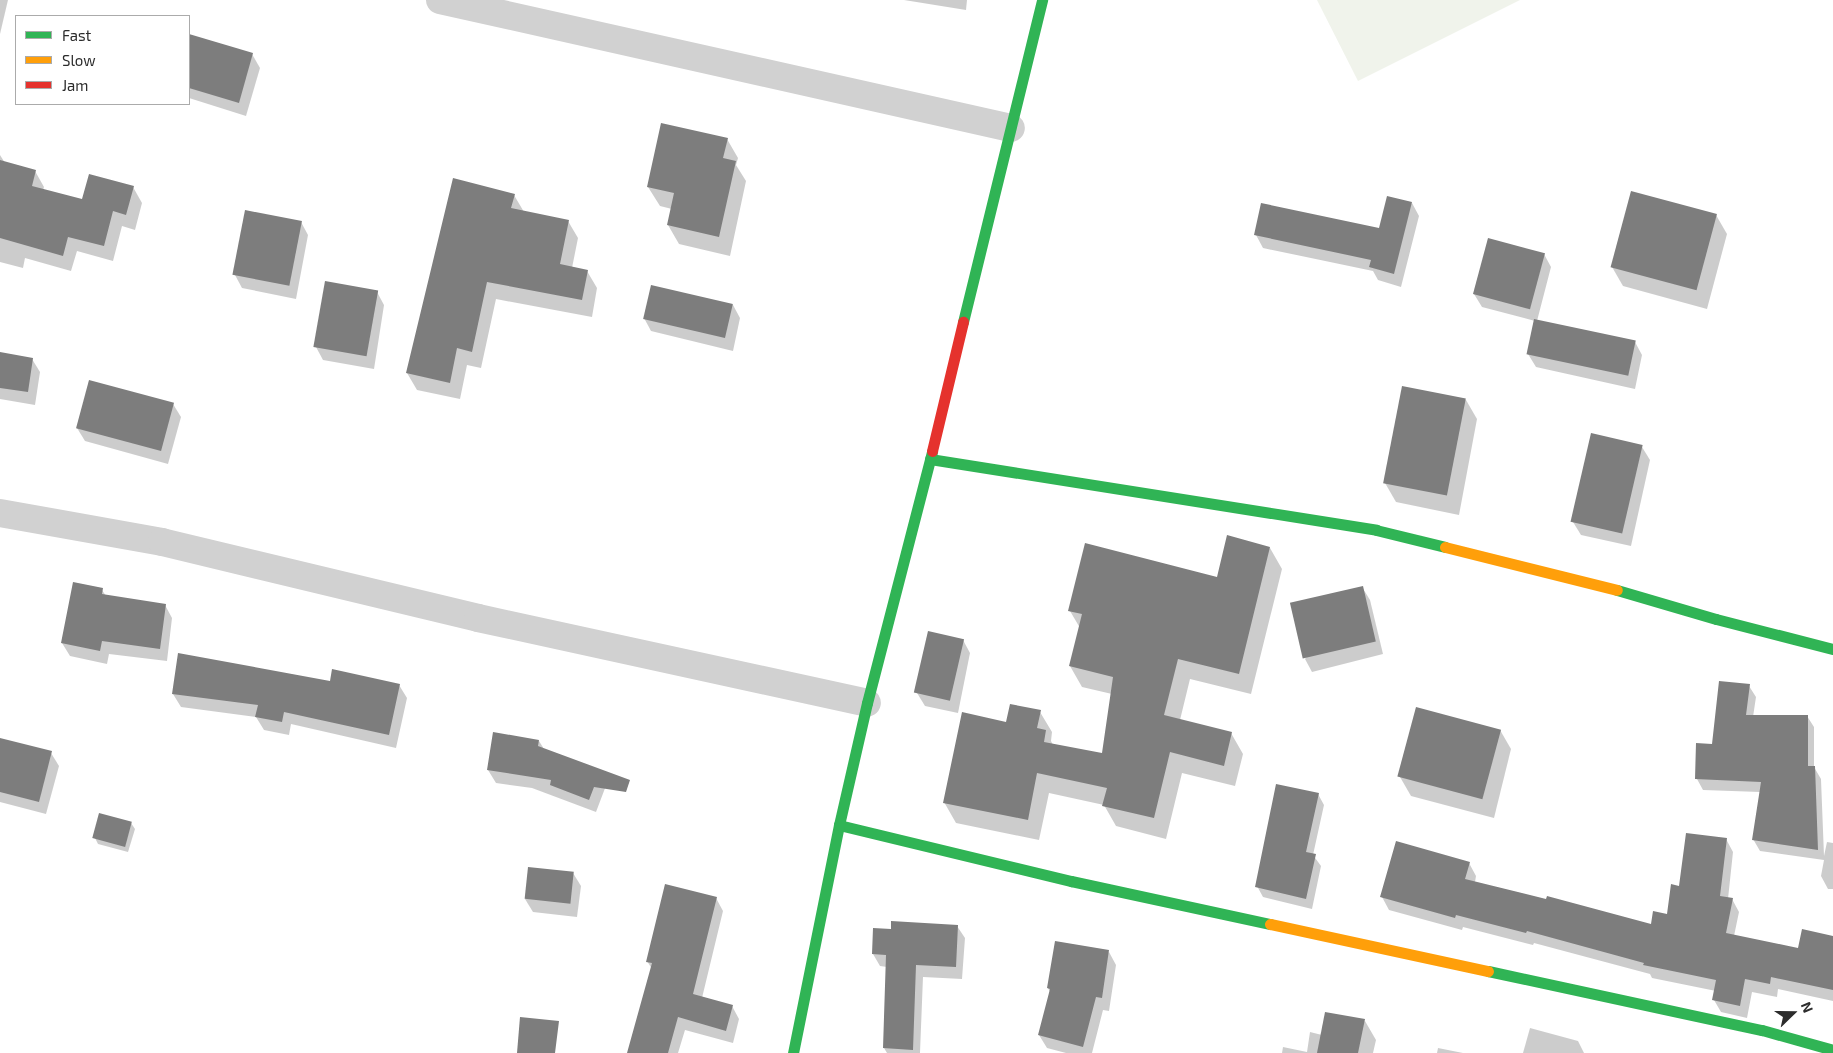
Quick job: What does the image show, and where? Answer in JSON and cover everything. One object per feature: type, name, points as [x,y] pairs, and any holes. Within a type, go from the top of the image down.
[{"type":"street","points":[[440,0],[1011,128]]},
{"type":"street","points":[[793,1053],[839,825],[1042,0]]},
{"type":"street","points":[[930,459],[1376,530],[1650,598],[1716,619],[1833,649]]},
{"type":"street","points":[[0,513],[162,542],[478,618],[868,703]]},
{"type":"street","points":[[839,825],[1071,881],[1762,1030],[1833,1050]]},
{"type":"shaded area","points":[[1317,0],[1520,0],[1358,81]]},
{"type":"building","points":[[190,34],[253,53],[239,103],[190,88]]},
{"type":"building","points":[[661,123],[728,138],[723,158],[736,161],[719,237],[667,225],[674,193],[647,187]]},
{"type":"building","points":[[0,160],[36,170],[32,186],[82,199],[89,174],[134,186],[126,215],[113,211],[104,246],[68,237],[63,256],[0,238]]},
{"type":"building","points":[[453,178],[515,194],[511,208],[569,220],[560,264],[588,270],[582,300],[487,282],[472,352],[457,348],[450,383],[406,373]]},
{"type":"building","points":[[1631,191],[1717,214],[1697,290],[1611,267]]},
{"type":"building","points":[[1387,196],[1412,202],[1394,274],[1369,267],[1371,260],[1254,235],[1261,203],[1379,228]]},
{"type":"building","points":[[245,210],[302,221],[289,286],[232,275]]},
{"type":"building","points":[[1488,238],[1545,253],[1530,309],[1473,294]]},
{"type":"building","points":[[325,281],[378,290],[367,356],[313,347]]},
{"type":"building","points":[[651,285],[733,304],[725,338],[643,319]]},
{"type":"building","points":[[1534,319],[1636,341],[1628,376],[1527,354]]},
{"type":"building","points":[[0,352],[33,358],[28,392],[0,388]]},
{"type":"building","points":[[89,380],[174,403],[161,451],[76,428]]},
{"type":"building","points":[[1402,386],[1466,398],[1447,496],[1383,483]]},
{"type":"building","points":[[1591,433],[1643,445],[1622,534],[1571,522]]},
{"type":"building","points":[[1227,535],[1270,547],[1239,674],[1178,659],[1164,715],[1232,732],[1224,766],[1170,752],[1154,818],[1102,806],[1107,788],[1037,773],[1028,820],[943,803],[962,712],[1006,722],[1010,704],[1041,710],[1037,728],[1046,730],[1044,742],[1102,753],[1113,677],[1069,666],[1082,614],[1068,611],[1085,543],[1217,577]]},
{"type":"building","points":[[73,582],[103,588],[102,594],[166,604],[160,649],[102,641],[100,651],[61,643]]},
{"type":"building","points":[[1363,586],[1376,642],[1303,658],[1290,603]]},
{"type":"building","points":[[928,631],[964,639],[950,701],[914,692]]},
{"type":"building","points":[[178,653],[330,681],[332,669],[400,684],[389,735],[284,712],[282,722],[255,717],[258,705],[172,694]]},
{"type":"building","points":[[1719,681],[1750,684],[1746,715],[1808,715],[1808,766],[1815,766],[1818,850],[1752,840],[1761,782],[1695,779],[1696,743],[1712,744]]},
{"type":"building","points":[[1416,707],[1501,730],[1482,799],[1397,777]]},
{"type":"building","points":[[493,732],[539,740],[538,746],[630,780],[626,792],[594,787],[589,800],[550,785],[551,780],[487,770]]},
{"type":"building","points":[[0,738],[52,751],[39,802],[0,792]]},
{"type":"building","points":[[1276,784],[1319,793],[1306,852],[1316,854],[1306,899],[1255,887]]},
{"type":"building","points":[[99,813],[132,822],[125,847],[92,838]]},
{"type":"building","points":[[1686,833],[1727,838],[1720,896],[1733,898],[1726,933],[1798,948],[1802,929],[1833,936],[1833,990],[1771,977],[1770,984],[1745,979],[1740,1006],[1712,1000],[1716,980],[1643,965],[1644,963],[1527,931],[1526,933],[1456,915],[1455,918],[1380,897],[1396,841],[1470,862],[1465,879],[1546,899],[1547,896],[1651,924],[1653,911],[1667,914],[1671,884],[1679,886]]},
{"type":"building","points":[[528,867],[574,872],[570,904],[525,899]]},
{"type":"building","points":[[665,884],[717,897],[693,994],[733,1005],[726,1031],[678,1017],[668,1053],[627,1053],[652,963],[646,962]]},
{"type":"building","points":[[891,921],[958,925],[956,967],[916,965],[913,1050],[883,1048],[886,955],[872,954],[873,928],[891,929]]},
{"type":"building","points":[[1055,941],[1109,950],[1102,998],[1096,997],[1083,1047],[1038,1035],[1050,989],[1047,988]]},
{"type":"building","points":[[1325,1012],[1365,1019],[1358,1053],[1317,1053]]},
{"type":"building","points":[[520,1017],[559,1021],[555,1053],[517,1053]]},
{"type":"traffic: fast","points":[[963,322],[1042,0]]},
{"type":"traffic: fast","points":[[793,1053],[839,825],[867,703],[932,451]]},
{"type":"traffic: fast","points":[[930,459],[1376,530],[1445,547]]},
{"type":"traffic: fast","points":[[1617,590],[1716,619],[1833,649]]},
{"type":"traffic: fast","points":[[839,825],[1071,881],[1270,924]]},
{"type":"traffic: fast","points":[[1488,971],[1762,1030],[1833,1050]]},
{"type":"traffic: slow","points":[[1445,547],[1617,590]]},
{"type":"traffic: slow","points":[[1270,924],[1488,971]]},
{"type":"traffic: jam","points":[[932,451],[963,322]]}]
